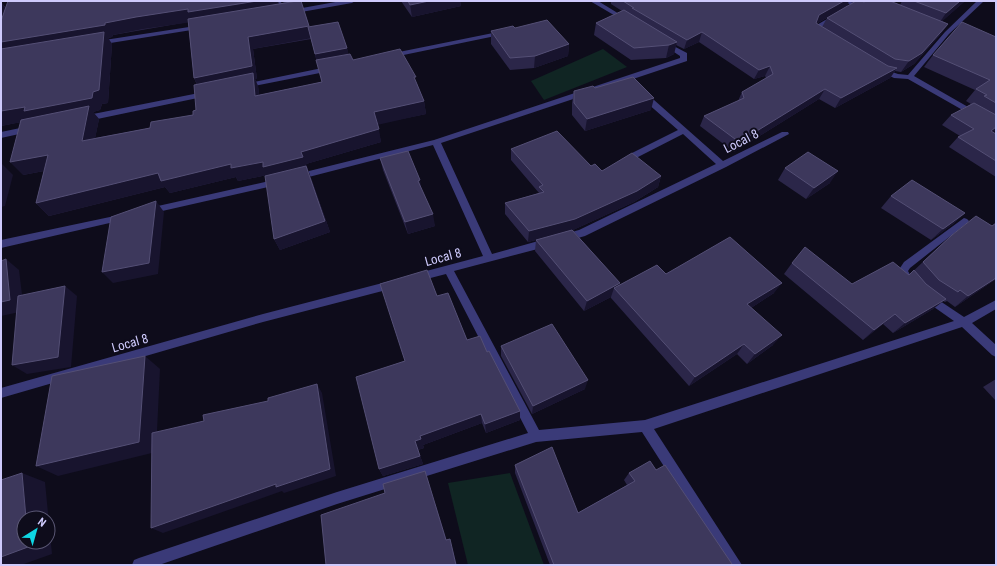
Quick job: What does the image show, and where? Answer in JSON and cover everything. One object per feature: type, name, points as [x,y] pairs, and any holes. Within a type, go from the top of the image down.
[{"type":"street","points":[[274,1],[290,12]]},
{"type":"street","points":[[282,14],[352,1]]},
{"type":"street","points":[[593,1],[631,24]]},
{"type":"street","points":[[846,1],[849,8]]},
{"type":"street","points":[[910,77],[943,32],[961,25],[981,1]]},
{"type":"street","points":[[827,40],[815,32],[817,27],[849,8],[864,3],[875,4]]},
{"type":"street","points":[[87,45],[212,25]]},
{"type":"street","points":[[383,57],[508,32]]},
{"type":"street","points":[[1,244],[256,187],[436,142],[630,83],[684,59],[684,55],[658,39]]},
{"type":"street","points":[[872,66],[885,73],[910,77],[996,126]]},
{"type":"street","points":[[235,88],[336,67]]},
{"type":"street","points":[[630,83],[682,131],[723,165]]},
{"type":"street","points":[[71,121],[219,91]]},
{"type":"street","points":[[1,135],[40,127]]},
{"type":"street","points":[[635,156],[682,131]]},
{"type":"street","name":"Local 8","points":[[1,393],[263,318],[582,233],[785,134]]},
{"type":"street","points":[[436,142],[489,258]]},
{"type":"street","points":[[964,221],[908,265],[903,271],[905,278],[913,286],[964,322],[996,352]]},
{"type":"street","points":[[448,269],[536,436]]},
{"type":"street","points":[[139,565],[337,498],[536,436],[645,426],[964,322],[996,304]]},
{"type":"street","points":[[645,426],[735,565]]},
{"type":"green space","points":[[603,49],[627,67],[544,100],[531,81]]},
{"type":"green space","points":[[510,473],[544,565],[468,565],[448,483]]},
{"type":"building","points":[[8,1],[257,1],[188,12],[188,9],[136,17],[105,23],[105,25],[1,42],[1,21]]},
{"type":"building","points":[[301,1],[309,26],[248,37],[252,66],[194,78],[188,19]]},
{"type":"building","points":[[408,1],[429,1],[410,5]]},
{"type":"building","points":[[623,1],[844,1],[819,15],[816,23],[888,66],[897,68],[841,98],[825,89],[739,142],[704,116],[744,98],[742,92],[773,74],[770,66],[759,70],[702,32],[687,40],[632,8],[634,8]]},
{"type":"building","points":[[856,1],[890,1],[948,24],[922,53],[909,61],[895,59],[827,18]]},
{"type":"building","points":[[914,1],[960,1],[946,13]]},
{"type":"building","points":[[624,10],[677,42],[669,45],[634,48],[596,23]]},
{"type":"building","points":[[547,20],[569,44],[535,56],[510,58],[491,31],[513,26],[515,28]]},
{"type":"building","points":[[338,22],[347,48],[315,54],[308,27]]},
{"type":"building","points":[[962,22],[996,37],[996,103],[984,96],[987,95],[976,89],[990,80],[933,55]]},
{"type":"building","points":[[104,32],[99,90],[93,92],[92,98],[24,111],[25,107],[1,111],[1,49]]},
{"type":"building","points":[[400,49],[416,77],[414,77],[424,101],[374,112],[379,129],[301,152],[303,157],[263,167],[263,162],[231,168],[231,164],[161,181],[158,173],[36,203],[48,155],[10,162],[21,120],[89,106],[82,141],[150,128],[151,122],[193,115],[193,111],[196,110],[194,85],[253,73],[255,96],[322,82],[316,60],[350,54],[353,60]]},
{"type":"building","points":[[633,77],[654,98],[587,119],[574,103],[574,91],[593,86],[595,88]]},
{"type":"building","points":[[974,103],[996,115],[996,127],[991,131],[996,134],[996,161],[958,137],[974,129],[951,115]]},
{"type":"building","points":[[557,131],[591,166],[595,164],[602,171],[632,153],[661,176],[637,191],[575,219],[529,231],[505,203],[544,192],[539,187],[543,185],[511,149]]},
{"type":"building","points":[[408,151],[420,180],[418,181],[433,214],[405,222],[380,158]]},
{"type":"building","points":[[808,152],[838,171],[814,188],[785,168]]},
{"type":"building","points":[[306,166],[325,221],[274,239],[265,176]]},
{"type":"building","points":[[912,180],[965,213],[943,229],[891,196]]},
{"type":"building","points":[[156,201],[149,263],[102,272],[111,217]]},
{"type":"building","points":[[976,216],[992,226],[996,223],[996,278],[968,296],[960,290],[958,292],[939,280],[923,262],[952,235]]},
{"type":"building","points":[[572,230],[620,283],[587,301],[536,240]]},
{"type":"building","points":[[730,237],[782,283],[747,304],[782,335],[755,354],[744,344],[695,377],[614,288],[657,265],[666,274]]},
{"type":"building","points":[[805,247],[852,284],[893,262],[909,275],[914,270],[926,284],[946,299],[905,323],[895,314],[874,330],[792,263]]},
{"type":"building","points":[[6,259],[10,300],[1,302],[1,261]]},
{"type":"building","points":[[427,270],[437,296],[448,293],[467,340],[480,336],[487,352],[489,351],[520,411],[485,424],[481,414],[420,436],[421,439],[415,441],[420,456],[379,469],[356,377],[405,361],[380,284]]},
{"type":"building","points":[[65,286],[58,357],[12,365],[18,296]]},
{"type":"building","points":[[552,324],[588,380],[533,406],[501,346]]},
{"type":"building","points":[[145,356],[139,442],[36,466],[52,376]]},
{"type":"building","points":[[317,384],[330,469],[276,487],[276,484],[151,528],[152,433],[204,421],[203,415],[268,401],[268,398]]},
{"type":"building","points":[[552,447],[578,513],[635,481],[629,473],[650,461],[656,470],[665,465],[732,564],[554,565],[515,465]]},
{"type":"building","points":[[425,471],[446,540],[450,539],[456,565],[326,565],[321,515],[385,493],[383,484]]},
{"type":"building","points":[[22,473],[25,510],[16,510],[16,550],[20,550],[1,557],[1,480]]}]
